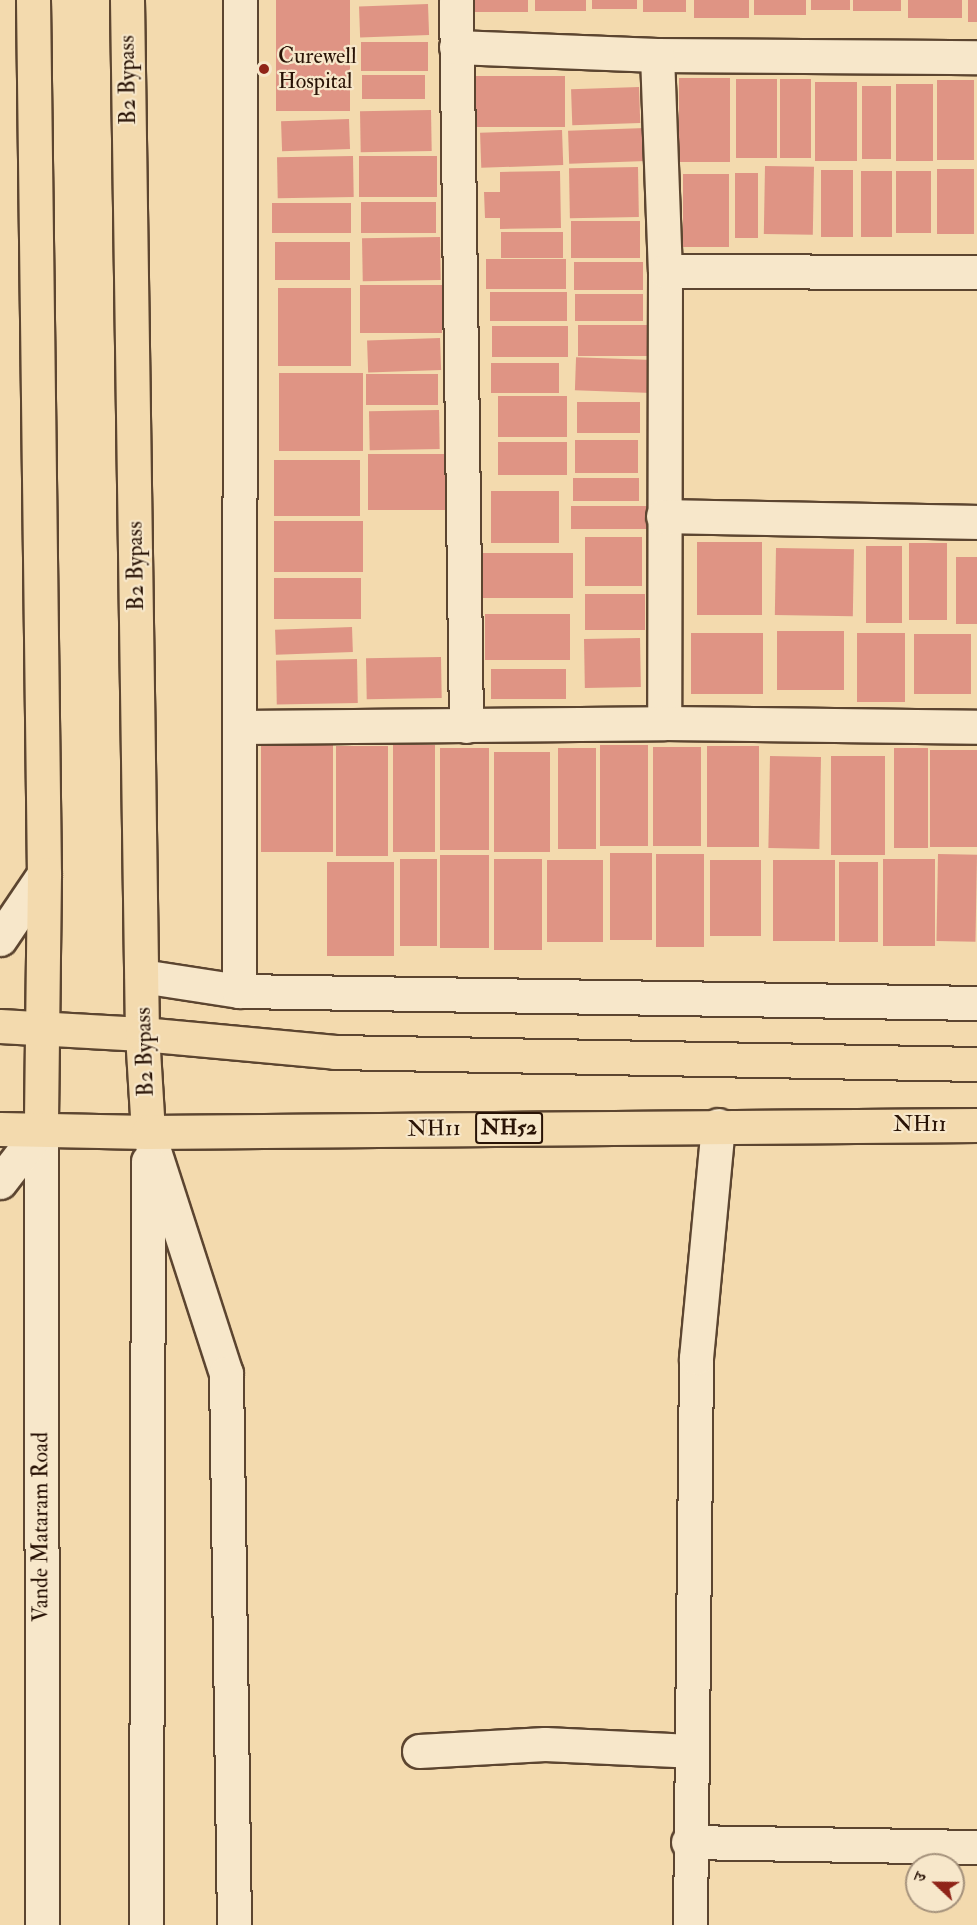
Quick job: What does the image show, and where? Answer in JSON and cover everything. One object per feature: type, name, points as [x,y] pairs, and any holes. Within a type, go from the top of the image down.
[{"type":"main road","points":[[33,0],[44,874],[40,1026],[41,1129]]},
{"type":"main road","name":"B2 Bypass","points":[[127,0],[142,1034],[148,1132]]},
{"type":"main road","points":[[0,1026],[40,1026],[335,1052],[977,1064]]},
{"type":"main road","name":"NH11","points":[[0,1129],[148,1132],[718,1125],[977,1125]]},
{"type":"street","points":[[239,991],[240,0]]},
{"type":"street","points":[[456,0],[466,726]]},
{"type":"street","points":[[456,47],[657,56],[977,57]]},
{"type":"street","points":[[657,56],[666,271],[663,516],[664,723]]},
{"type":"street","points":[[666,271],[977,272]]},
{"type":"street","points":[[663,516],[977,522]]},
{"type":"street","points":[[240,727],[664,723],[977,727]]},
{"type":"street","points":[[0,939],[44,874]]},
{"type":"street","points":[[142,976],[239,991],[977,1003]]},
{"type":"street","points":[[690,1925],[688,1842],[697,1581],[696,1358],[718,1125]]},
{"type":"street","points":[[0,1182],[41,1129]]},
{"type":"street","name":"Vande Mataram Road","points":[[41,1129],[42,1925]]},
{"type":"street","points":[[146,1925],[148,1132]]},
{"type":"street","points":[[148,1132],[226,1373],[234,1925]]},
{"type":"street","points":[[419,1751],[545,1744],[692,1751]]},
{"type":"street","points":[[688,1842],[977,1847]]},
{"type":"building","points":[[276,0],[350,0],[350,111],[276,111]]},
{"type":"building","points":[[470,0],[528,0],[528,12],[470,12]]},
{"type":"building","points":[[535,0],[586,0],[586,11],[535,11]]},
{"type":"building","points":[[592,0],[637,0],[637,9],[592,9]]},
{"type":"building","points":[[643,0],[686,0],[686,12],[643,12]]},
{"type":"building","points":[[694,0],[749,0],[749,18],[694,18]]},
{"type":"building","points":[[754,0],[806,0],[806,15],[754,15]]},
{"type":"building","points":[[811,0],[850,0],[850,10],[811,10]]},
{"type":"building","points":[[853,0],[901,0],[901,11],[853,11]]},
{"type":"building","points":[[908,0],[962,0],[962,18],[908,18]]},
{"type":"building","points":[[968,0],[977,0],[977,22],[968,22]]},
{"type":"building","points":[[428,4],[429,35],[360,37],[359,6]]},
{"type":"building","points":[[361,42],[428,42],[428,71],[361,71]]},
{"type":"building","points":[[362,75],[425,75],[425,99],[362,99]]},
{"type":"building","points":[[474,76],[565,76],[565,127],[474,127]]},
{"type":"building","points":[[679,78],[730,78],[730,162],[679,162]]},
{"type":"building","points":[[736,79],[777,79],[777,158],[736,158]]},
{"type":"building","points":[[780,79],[811,79],[811,158],[780,158]]},
{"type":"building","points":[[937,80],[974,80],[974,160],[937,160]]},
{"type":"building","points":[[815,82],[857,82],[857,161],[815,161]]},
{"type":"building","points":[[896,84],[933,84],[933,161],[896,161]]},
{"type":"building","points":[[862,86],[891,86],[891,159],[862,159]]},
{"type":"building","points":[[639,87],[640,123],[572,125],[571,89]]},
{"type":"building","points":[[431,110],[432,151],[361,152],[360,111]]},
{"type":"building","points":[[349,119],[350,149],[282,151],[281,121]]},
{"type":"building","points":[[645,128],[646,161],[569,164],[568,131]]},
{"type":"building","points":[[562,130],[563,165],[481,168],[480,133]]},
{"type":"building","points":[[353,156],[354,197],[278,198],[277,157]]},
{"type":"building","points":[[359,156],[437,156],[437,197],[359,197]]},
{"type":"building","points":[[765,166],[814,167],[813,235],[764,234]]},
{"type":"building","points":[[638,167],[639,217],[570,218],[569,168]]},
{"type":"building","points":[[937,169],[974,169],[974,234],[937,234]]},
{"type":"building","points":[[821,170],[853,170],[853,237],[821,237]]},
{"type":"building","points":[[560,171],[561,228],[500,229],[500,218],[485,218],[484,192],[500,192],[500,172]]},
{"type":"building","points":[[861,171],[892,171],[892,237],[861,237]]},
{"type":"building","points":[[896,171],[931,171],[931,233],[896,233]]},
{"type":"building","points":[[735,173],[758,173],[758,238],[735,238]]},
{"type":"building","points":[[683,174],[729,174],[729,247],[683,247]]},
{"type":"building","points":[[361,202],[436,202],[436,233],[361,233]]},
{"type":"building","points":[[272,203],[351,203],[351,233],[272,233]]},
{"type":"building","points":[[571,221],[640,221],[640,258],[571,258]]},
{"type":"building","points":[[501,232],[563,232],[563,258],[501,258]]},
{"type":"building","points":[[440,237],[441,280],[363,281],[362,238]]},
{"type":"building","points":[[275,242],[350,242],[350,280],[275,280]]},
{"type":"building","points":[[486,259],[566,259],[566,289],[486,289]]},
{"type":"building","points":[[574,262],[643,262],[643,290],[574,290]]},
{"type":"building","points":[[360,285],[442,285],[442,333],[360,333]]},
{"type":"building","points":[[278,288],[351,288],[351,366],[278,366]]},
{"type":"building","points":[[490,292],[567,292],[567,321],[490,321]]},
{"type":"building","points":[[575,294],[643,294],[643,321],[575,321]]},
{"type":"building","points":[[578,325],[648,325],[648,356],[578,356]]},
{"type":"building","points":[[492,326],[568,326],[568,357],[492,357]]},
{"type":"building","points":[[440,338],[441,370],[368,373],[367,341]]},
{"type":"building","points":[[576,357],[653,360],[652,393],[575,390]]},
{"type":"building","points":[[491,363],[559,363],[559,393],[491,393]]},
{"type":"building","points":[[279,373],[363,373],[363,451],[279,451]]},
{"type":"building","points":[[366,374],[438,374],[438,405],[366,405]]},
{"type":"building","points":[[498,396],[567,396],[567,437],[498,437]]},
{"type":"building","points":[[577,402],[640,402],[640,433],[577,433]]},
{"type":"building","points":[[439,410],[440,449],[370,450],[369,411]]},
{"type":"building","points":[[575,440],[638,440],[638,473],[575,473]]},
{"type":"building","points":[[498,442],[567,442],[567,475],[498,475]]},
{"type":"building","points":[[368,454],[445,454],[445,510],[368,510]]},
{"type":"building","points":[[274,460],[360,460],[360,516],[274,516]]},
{"type":"building","points":[[573,478],[639,478],[639,501],[573,501]]},
{"type":"building","points":[[491,491],[559,491],[559,543],[491,543]]},
{"type":"building","points":[[571,506],[650,506],[650,529],[571,529]]},
{"type":"building","points":[[274,521],[363,521],[363,572],[274,572]]},
{"type":"building","points":[[585,537],[642,537],[642,586],[585,586]]},
{"type":"building","points":[[697,542],[762,542],[762,615],[697,615]]},
{"type":"building","points":[[909,543],[947,543],[947,620],[909,620]]},
{"type":"building","points":[[866,546],[902,546],[902,623],[866,623]]},
{"type":"building","points":[[776,548],[854,549],[853,616],[775,615]]},
{"type":"building","points":[[483,553],[573,553],[573,598],[483,598]]},
{"type":"building","points":[[956,557],[977,557],[977,624],[956,624]]},
{"type":"building","points":[[274,578],[361,578],[361,619],[274,619]]},
{"type":"building","points":[[585,594],[645,594],[645,630],[585,630]]},
{"type":"building","points":[[485,614],[570,614],[570,660],[485,660]]},
{"type":"building","points":[[352,627],[353,652],[276,655],[275,630]]},
{"type":"building","points":[[777,631],[844,631],[844,690],[777,690]]},
{"type":"building","points":[[691,633],[763,633],[763,694],[691,694]]},
{"type":"building","points":[[857,633],[905,633],[905,702],[857,702]]},
{"type":"building","points":[[914,634],[971,634],[971,694],[914,694]]},
{"type":"building","points":[[640,638],[641,687],[585,688],[584,639]]},
{"type":"building","points":[[441,657],[442,698],[367,699],[366,658]]},
{"type":"building","points":[[357,659],[358,703],[277,704],[276,660]]},
{"type":"building","points":[[491,669],[566,669],[566,699],[491,699]]},
{"type":"building","points":[[261,742],[333,742],[333,852],[261,852]]},
{"type":"building","points":[[393,745],[435,745],[435,852],[393,852]]},
{"type":"building","points":[[600,745],[648,745],[648,846],[600,846]]},
{"type":"building","points":[[336,746],[388,746],[388,856],[336,856]]},
{"type":"building","points":[[707,746],[759,746],[759,847],[707,847]]},
{"type":"building","points":[[653,747],[701,747],[701,846],[653,846]]},
{"type":"building","points":[[440,748],[489,748],[489,850],[440,850]]},
{"type":"building","points":[[558,748],[596,748],[596,849],[558,849]]},
{"type":"building","points":[[894,748],[928,748],[928,848],[894,848]]},
{"type":"building","points":[[930,750],[977,750],[977,847],[930,847]]},
{"type":"building","points":[[494,752],[550,752],[550,852],[494,852]]},
{"type":"building","points":[[770,756],[821,757],[819,849],[768,848]]},
{"type":"building","points":[[831,756],[885,756],[885,855],[831,855]]},
{"type":"building","points":[[610,853],[652,853],[652,940],[610,940]]},
{"type":"building","points":[[656,854],[704,854],[704,947],[656,947]]},
{"type":"building","points":[[938,854],[977,855],[975,942],[936,941]]},
{"type":"building","points":[[440,855],[489,855],[489,948],[440,948]]},
{"type":"building","points":[[400,859],[437,859],[437,946],[400,946]]},
{"type":"building","points":[[494,859],[542,859],[542,950],[494,950]]},
{"type":"building","points":[[883,859],[935,859],[935,946],[883,946]]},
{"type":"building","points":[[547,860],[603,860],[603,942],[547,942]]},
{"type":"building","points":[[710,860],[761,860],[761,936],[710,936]]},
{"type":"building","points":[[773,860],[835,860],[835,941],[773,941]]},
{"type":"building","points":[[327,862],[394,862],[394,956],[327,956]]},
{"type":"building","points":[[839,862],[878,862],[878,942],[839,942]]},
{"type":"place","name":"Curewell Hospital","points":[[264,69]]}]
